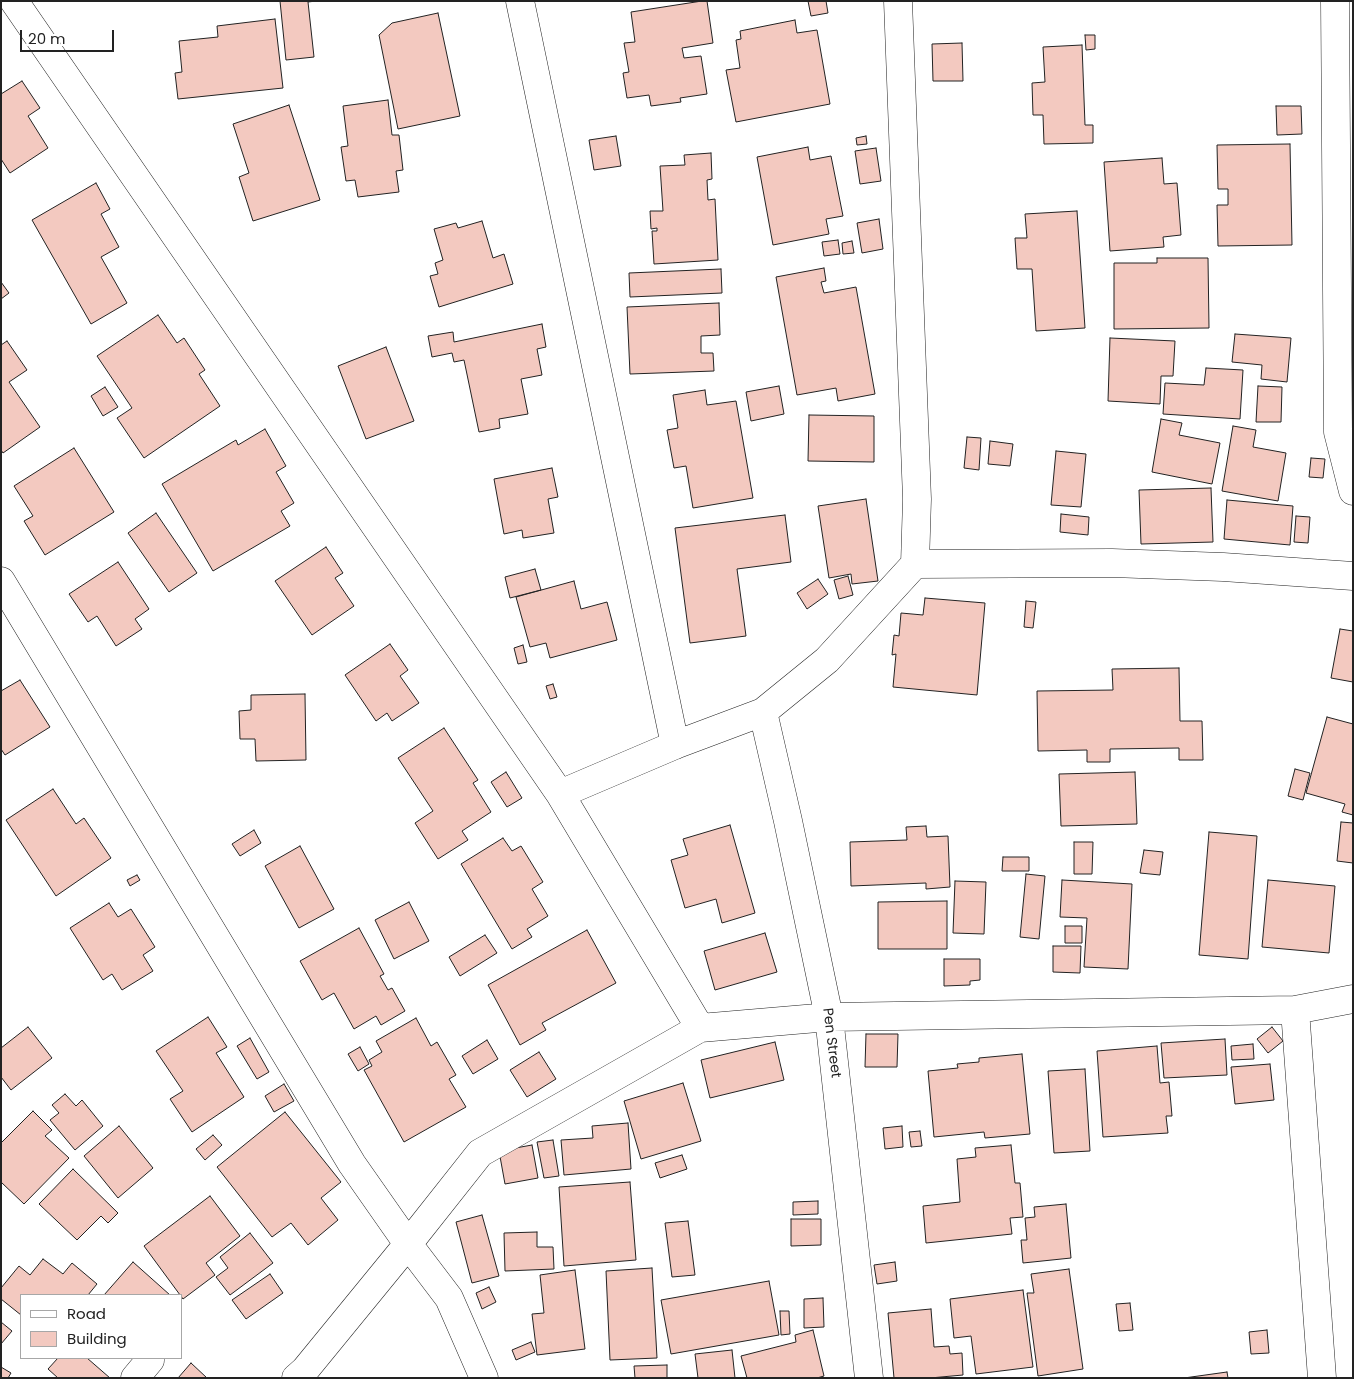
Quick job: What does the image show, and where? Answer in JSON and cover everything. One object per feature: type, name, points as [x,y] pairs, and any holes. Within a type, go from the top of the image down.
[{"type":"street","points":[[1,4],[6,1]]},
{"type":"street","points":[[14,1],[560,794],[700,1028]]},
{"type":"street","points":[[520,1],[676,745]]},
{"type":"street","points":[[560,794],[676,745],[763,712],[827,660],[914,564],[917,499],[898,1]]},
{"type":"street","points":[[1335,1],[1338,432],[1353,492]]},
{"type":"street","points":[[914,564],[1112,563],[1223,567],[1353,576]]},
{"type":"street","points":[[1,581],[352,1164],[408,1244],[449,1298],[484,1378]]},
{"type":"street","name":"Pen Street","points":[[763,712],[829,1017],[869,1378]]},
{"type":"street","points":[[296,1378],[305,1370],[480,1153],[700,1028],[829,1017],[1295,1010],[1353,1000]]},
{"type":"street","points":[[1295,1010],[1322,1378]]},
{"type":"building","points":[[280,1],[316,1],[308,2],[314,57],[286,60]]},
{"type":"building","points":[[707,1],[713,43],[682,48],[684,58],[701,56],[707,94],[680,98],[681,102],[651,106],[649,95],[627,98],[623,73],[629,72],[624,43],[635,42],[631,12]]},
{"type":"building","points":[[808,1],[826,1],[828,13],[811,16]]},
{"type":"building","points":[[438,13],[460,116],[398,129],[379,35],[392,23]]},
{"type":"building","points":[[275,19],[283,88],[178,99],[175,73],[182,72],[179,41],[218,37],[217,26]]},
{"type":"building","points":[[795,20],[797,33],[817,30],[830,104],[736,122],[726,70],[740,68],[736,40],[741,39],[740,31]]},
{"type":"building","points":[[1085,35],[1095,35],[1095,49],[1086,50]]},
{"type":"building","points":[[962,43],[963,81],[933,81],[932,44]]},
{"type":"building","points":[[1082,45],[1085,125],[1093,125],[1093,143],[1044,144],[1043,115],[1033,115],[1032,83],[1045,82],[1043,47]]},
{"type":"building","points":[[22,81],[40,108],[28,116],[48,148],[10,173],[1,159],[1,94]]},
{"type":"building","points":[[388,100],[392,135],[399,135],[403,170],[396,171],[399,192],[358,197],[355,180],[346,181],[341,147],[348,146],[343,106]]},
{"type":"building","points":[[289,105],[320,200],[253,221],[239,177],[249,173],[233,124]]},
{"type":"building","points":[[1276,106],[1301,106],[1302,134],[1277,135]]},
{"type":"building","points":[[616,136],[621,166],[594,170],[589,140]]},
{"type":"building","points":[[866,136],[867,144],[857,145],[856,138]]},
{"type":"building","points":[[1290,144],[1292,245],[1218,246],[1217,205],[1228,205],[1228,189],[1218,189],[1217,145]]},
{"type":"building","points":[[808,147],[810,160],[831,156],[843,216],[826,219],[829,234],[773,245],[757,157]]},
{"type":"building","points":[[876,148],[881,181],[860,184],[855,151]]},
{"type":"building","points":[[711,153],[712,179],[707,180],[708,200],[715,199],[718,260],[654,264],[652,231],[657,231],[657,228],[651,229],[650,211],[663,211],[660,166],[685,165],[684,155]]},
{"type":"building","points":[[1162,158],[1164,184],[1177,183],[1181,235],[1163,237],[1164,247],[1110,251],[1104,162]]},
{"type":"building","points":[[96,183],[110,209],[101,214],[119,247],[101,257],[127,303],[91,324],[32,220]]},
{"type":"building","points":[[1077,211],[1085,328],[1036,331],[1032,269],[1017,269],[1015,238],[1027,238],[1025,214]]},
{"type":"building","points":[[879,219],[883,249],[862,253],[857,223]]},
{"type":"building","points":[[482,221],[493,258],[504,254],[513,284],[439,307],[430,276],[438,274],[435,263],[443,260],[434,229],[456,223],[458,228]]},
{"type":"building","points":[[838,240],[840,254],[824,256],[822,242]]},
{"type":"building","points":[[852,241],[854,253],[843,254],[842,243]]},
{"type":"building","points":[[1157,258],[1208,258],[1209,328],[1114,329],[1114,263],[1157,263]]},
{"type":"building","points":[[824,268],[826,281],[821,282],[824,293],[856,287],[875,394],[838,401],[836,388],[797,395],[776,277]]},
{"type":"building","points":[[721,269],[722,293],[630,297],[629,273]]},
{"type":"building","points":[[1,282],[9,293],[1,299]]},
{"type":"building","points":[[719,303],[720,335],[701,336],[701,353],[713,353],[714,371],[630,374],[627,307]]},
{"type":"building","points":[[158,315],[177,343],[184,338],[205,370],[199,374],[220,406],[144,458],[117,418],[132,408],[97,356]]},
{"type":"building","points":[[542,324],[546,347],[537,349],[542,375],[521,379],[528,414],[499,419],[500,428],[479,432],[464,360],[454,362],[452,353],[432,357],[428,336],[453,332],[454,342]]},
{"type":"building","points":[[1235,334],[1291,338],[1287,382],[1261,379],[1262,365],[1232,362]]},
{"type":"building","points":[[1110,338],[1175,341],[1173,376],[1161,376],[1160,404],[1108,401]]},
{"type":"building","points":[[7,341],[27,370],[9,382],[40,427],[3,453],[1,450],[1,345]]},
{"type":"building","points":[[386,347],[414,421],[366,439],[338,366]]},
{"type":"building","points":[[1206,368],[1243,370],[1240,419],[1163,414],[1165,383],[1204,385]]},
{"type":"building","points":[[779,386],[784,414],[751,421],[746,392]]},
{"type":"building","points":[[1258,386],[1282,387],[1281,422],[1256,422]]},
{"type":"building","points":[[105,387],[118,407],[103,416],[91,396]]},
{"type":"building","points":[[705,390],[707,405],[736,401],[753,498],[693,508],[686,466],[674,468],[667,430],[678,428],[673,395]]},
{"type":"building","points":[[809,415],[874,416],[874,462],[808,461]]},
{"type":"building","points":[[1161,419],[1182,423],[1179,435],[1220,443],[1212,484],[1152,472]]},
{"type":"building","points":[[1233,426],[1256,430],[1253,447],[1286,453],[1278,501],[1222,491]]},
{"type":"building","points":[[265,429],[286,466],[276,472],[294,503],[281,511],[290,526],[213,571],[162,484],[236,440],[238,445]]},
{"type":"building","points":[[967,437],[981,438],[979,470],[964,468]]},
{"type":"building","points":[[990,441],[1013,444],[1010,466],[988,464]]},
{"type":"building","points":[[74,448],[114,512],[45,555],[24,521],[33,516],[14,486]]},
{"type":"building","points":[[1056,451],[1086,454],[1081,507],[1051,505]]},
{"type":"building","points":[[1311,458],[1325,459],[1323,478],[1309,477]]},
{"type":"building","points":[[552,468],[558,497],[548,499],[554,533],[523,538],[522,530],[504,534],[494,479]]},
{"type":"building","points":[[1211,488],[1213,542],[1141,544],[1139,490]]},
{"type":"building","points":[[866,499],[878,581],[852,584],[851,574],[829,578],[818,506]]},
{"type":"building","points":[[1227,500],[1293,506],[1290,545],[1224,539]]},
{"type":"building","points":[[156,513],[197,573],[169,592],[128,533]]},
{"type":"building","points":[[1061,514],[1089,517],[1088,535],[1060,532]]},
{"type":"building","points":[[785,515],[791,562],[737,569],[746,636],[690,643],[675,528]]},
{"type":"building","points":[[1296,516],[1310,517],[1308,543],[1294,542]]},
{"type":"building","points":[[326,547],[343,573],[335,578],[354,606],[312,635],[275,581]]},
{"type":"building","points":[[118,562],[149,609],[135,619],[142,629],[116,646],[97,616],[88,622],[69,594]]},
{"type":"building","points":[[535,569],[541,590],[510,598],[505,577]]},
{"type":"building","points":[[848,576],[853,595],[839,599],[834,580]]},
{"type":"building","points":[[818,579],[828,594],[807,609],[797,593]]},
{"type":"building","points":[[574,581],[581,609],[607,602],[617,640],[550,658],[546,643],[530,647],[516,597]]},
{"type":"building","points":[[925,598],[985,603],[977,695],[893,687],[896,654],[892,655],[894,635],[899,636],[901,613],[923,615]]},
{"type":"building","points":[[1026,601],[1036,602],[1033,628],[1024,627]]},
{"type":"building","points":[[1340,629],[1353,631],[1353,682],[1331,678]]},
{"type":"building","points":[[390,644],[408,670],[400,676],[419,703],[392,721],[387,713],[376,721],[345,675]]},
{"type":"building","points":[[523,645],[527,662],[518,664],[514,648]]},
{"type":"building","points":[[1179,668],[1180,721],[1202,721],[1203,760],[1179,760],[1179,748],[1110,749],[1110,762],[1087,762],[1087,750],[1038,751],[1037,691],[1113,690],[1112,669]]},
{"type":"building","points":[[20,680],[50,727],[5,755],[1,749],[1,691]]},
{"type":"building","points":[[553,684],[557,697],[550,699],[546,686]]},
{"type":"building","points":[[305,694],[306,760],[256,761],[255,739],[240,739],[239,711],[251,710],[251,695]]},
{"type":"building","points":[[1327,717],[1353,724],[1353,815],[1342,812],[1345,804],[1306,793]]},
{"type":"building","points":[[444,728],[478,780],[473,783],[491,812],[462,831],[468,840],[438,859],[415,823],[433,811],[398,758]]},
{"type":"building","points":[[1295,769],[1310,773],[1303,800],[1288,796]]},
{"type":"building","points":[[506,772],[522,798],[507,807],[491,782]]},
{"type":"building","points":[[1135,772],[1137,824],[1061,826],[1059,774]]},
{"type":"building","points":[[53,789],[76,824],[84,818],[111,858],[56,896],[6,820]]},
{"type":"building","points":[[1341,822],[1353,823],[1353,863],[1337,861]]},
{"type":"building","points":[[730,825],[755,913],[722,923],[716,899],[685,908],[671,860],[688,855],[683,839]]},
{"type":"building","points":[[926,826],[927,837],[948,836],[950,887],[926,889],[926,883],[851,886],[850,842],[907,840],[906,827]]},
{"type":"building","points":[[254,830],[261,843],[240,856],[232,844]]},
{"type":"building","points":[[1209,832],[1257,836],[1248,959],[1199,955]]},
{"type":"building","points":[[503,838],[512,851],[521,846],[543,882],[532,889],[548,916],[527,929],[532,937],[512,949],[461,864]]},
{"type":"building","points":[[1074,842],[1093,842],[1092,874],[1074,874]]},
{"type":"building","points":[[300,846],[334,909],[299,928],[265,866]]},
{"type":"building","points":[[1144,850],[1163,852],[1160,875],[1140,873]]},
{"type":"building","points":[[1003,857],[1029,857],[1029,871],[1002,871]]},
{"type":"building","points":[[1026,874],[1045,876],[1039,939],[1020,937]]},
{"type":"building","points":[[137,875],[140,880],[130,886],[127,880]]},
{"type":"building","points":[[1062,880],[1132,884],[1128,969],[1084,967],[1087,918],[1060,917]]},
{"type":"building","points":[[1268,880],[1335,886],[1329,953],[1262,947]]},
{"type":"building","points":[[955,881],[986,882],[984,934],[953,933]]},
{"type":"building","points":[[947,901],[947,949],[878,949],[878,902]]},
{"type":"building","points":[[409,902],[429,941],[394,959],[375,920]]},
{"type":"building","points":[[109,903],[118,917],[131,909],[155,947],[143,955],[153,971],[122,990],[112,974],[103,980],[70,928]]},
{"type":"building","points":[[1065,926],[1082,926],[1082,943],[1065,943]]},
{"type":"building","points":[[359,928],[384,974],[380,976],[388,990],[392,988],[405,1011],[381,1025],[376,1016],[354,1029],[334,993],[322,1000],[300,961]]},
{"type":"building","points":[[587,930],[616,983],[542,1023],[546,1030],[520,1045],[488,985]]},
{"type":"building","points":[[765,933],[777,972],[715,990],[704,951]]},
{"type":"building","points":[[485,935],[497,953],[460,976],[449,957]]},
{"type":"building","points":[[1053,946],[1081,946],[1080,973],[1053,972]]},
{"type":"building","points":[[944,959],[980,959],[980,980],[970,981],[970,985],[944,986]]},
{"type":"building","points":[[208,1017],[227,1047],[216,1053],[244,1097],[192,1132],[170,1099],[183,1091],[156,1051]]},
{"type":"building","points":[[416,1018],[431,1046],[437,1042],[456,1075],[449,1079],[466,1107],[404,1142],[364,1070],[372,1066],[369,1060],[382,1052],[376,1041]]},
{"type":"building","points":[[28,1027],[52,1058],[11,1090],[1,1077],[1,1048]]},
{"type":"building","points":[[1272,1027],[1283,1041],[1268,1053],[1257,1039]]},
{"type":"building","points":[[866,1034],[898,1034],[897,1067],[865,1067]]},
{"type":"building","points":[[250,1038],[269,1072],[257,1079],[237,1046]]},
{"type":"building","points":[[1225,1039],[1227,1075],[1164,1078],[1161,1043]]},
{"type":"building","points":[[487,1040],[498,1059],[473,1074],[462,1056]]},
{"type":"building","points":[[775,1042],[784,1080],[710,1098],[701,1060]]},
{"type":"building","points":[[1253,1044],[1254,1059],[1232,1060],[1231,1046]]},
{"type":"building","points":[[1157,1046],[1160,1083],[1169,1082],[1172,1116],[1166,1116],[1168,1133],[1103,1137],[1097,1051]]},
{"type":"building","points":[[360,1047],[369,1064],[358,1071],[348,1054]]},
{"type":"building","points":[[539,1052],[556,1079],[527,1097],[510,1070]]},
{"type":"building","points":[[1022,1054],[1030,1134],[985,1138],[984,1132],[934,1137],[928,1071],[958,1068],[957,1064],[979,1062],[979,1058]]},
{"type":"building","points":[[1270,1064],[1274,1100],[1235,1104],[1231,1067]]},
{"type":"building","points":[[1085,1069],[1090,1151],[1054,1153],[1048,1071]]},
{"type":"building","points":[[683,1083],[701,1141],[641,1159],[624,1101]]},
{"type":"building","points":[[284,1084],[294,1101],[274,1112],[265,1096]]},
{"type":"building","points":[[65,1094],[76,1106],[82,1100],[103,1126],[75,1150],[50,1120],[59,1113],[52,1105]]},
{"type":"building","points":[[33,1111],[52,1130],[45,1136],[69,1158],[24,1204],[1,1182],[1,1143]]},
{"type":"building","points":[[285,1112],[341,1182],[321,1198],[338,1220],[308,1245],[291,1223],[272,1237],[217,1167]]},
{"type":"building","points":[[628,1123],[631,1169],[564,1175],[561,1140],[593,1138],[592,1126]]},
{"type":"building","points":[[119,1126],[153,1168],[118,1198],[84,1156]]},
{"type":"building","points":[[902,1126],[903,1147],[885,1149],[883,1128]]},
{"type":"building","points":[[920,1131],[922,1146],[911,1147],[909,1132]]},
{"type":"building","points":[[213,1135],[222,1145],[205,1160],[196,1149]]},
{"type":"building","points":[[553,1140],[559,1176],[544,1178],[537,1142]]},
{"type":"building","points":[[532,1145],[538,1178],[505,1184],[499,1151]]},
{"type":"building","points":[[1011,1145],[1015,1183],[1020,1183],[1023,1217],[1010,1218],[1012,1234],[926,1243],[923,1206],[960,1202],[957,1159],[976,1157],[975,1148]]},
{"type":"building","points":[[682,1155],[687,1169],[660,1178],[655,1163]]},
{"type":"building","points":[[73,1169],[118,1213],[108,1223],[101,1216],[77,1240],[39,1204]]},
{"type":"building","points":[[630,1182],[636,1260],[564,1266],[559,1187]]},
{"type":"building","points":[[210,1196],[240,1236],[206,1263],[215,1275],[183,1299],[182,1294],[179,1294],[144,1246]]},
{"type":"building","points":[[818,1201],[818,1214],[793,1215],[793,1202]]},
{"type":"building","points":[[1066,1204],[1071,1258],[1023,1263],[1021,1240],[1027,1240],[1025,1218],[1035,1217],[1034,1207]]},
{"type":"building","points":[[482,1215],[499,1276],[472,1283],[456,1222]]},
{"type":"building","points":[[791,1219],[821,1219],[821,1245],[791,1246]]},
{"type":"building","points":[[688,1221],[695,1275],[672,1277],[665,1223]]},
{"type":"building","points":[[537,1232],[537,1247],[553,1247],[554,1269],[505,1271],[504,1233]]},
{"type":"building","points":[[250,1233],[273,1263],[230,1295],[216,1277],[228,1268],[220,1257]]},
{"type":"building","points":[[43,1259],[63,1274],[72,1263],[97,1284],[89,1294],[20,1294],[20,1314],[1,1299],[1,1288],[19,1266],[30,1275]]},
{"type":"building","points":[[133,1262],[169,1294],[105,1294]]},
{"type":"building","points":[[895,1262],[897,1281],[877,1284],[874,1265]]},
{"type":"building","points":[[652,1268],[657,1358],[610,1360],[606,1271]]},
{"type":"building","points":[[1069,1269],[1083,1369],[1038,1376],[1027,1293],[1034,1293],[1031,1274]]},
{"type":"building","points":[[575,1270],[585,1349],[537,1355],[532,1314],[544,1313],[540,1275]]},
{"type":"building","points":[[270,1274],[283,1293],[246,1319],[232,1300]]},
{"type":"building","points":[[769,1281],[779,1335],[671,1354],[661,1300]]},
{"type":"building","points":[[489,1287],[496,1302],[482,1309],[476,1293]]},
{"type":"building","points":[[1023,1290],[1033,1367],[976,1374],[971,1336],[954,1338],[950,1299]]},
{"type":"building","points":[[823,1298],[824,1327],[804,1328],[804,1299]]},
{"type":"building","points":[[1130,1303],[1133,1330],[1119,1331],[1116,1304]]},
{"type":"building","points":[[931,1309],[934,1347],[949,1346],[950,1354],[962,1353],[963,1375],[930,1378],[894,1378],[888,1313]]},
{"type":"building","points":[[780,1311],[789,1311],[790,1334],[781,1335]]},
{"type":"building","points":[[1,1322],[12,1331],[1,1344]]},
{"type":"building","points":[[813,1330],[824,1376],[817,1378],[747,1378],[741,1356],[796,1342],[795,1335]]},
{"type":"building","points":[[1267,1330],[1269,1353],[1251,1354],[1249,1332]]},
{"type":"building","points":[[531,1342],[535,1352],[516,1360],[512,1350]]},
{"type":"building","points":[[732,1350],[735,1378],[698,1378],[695,1354]]},
{"type":"building","points":[[57,1359],[88,1359],[110,1378],[58,1378],[48,1369]]},
{"type":"building","points":[[191,1363],[207,1378],[178,1378]]},
{"type":"building","points":[[667,1365],[667,1378],[635,1378],[634,1366]]},
{"type":"building","points":[[1,1367],[11,1373],[8,1378],[1,1378]]},
{"type":"building","points":[[1227,1372],[1228,1378],[1184,1378]]}]
